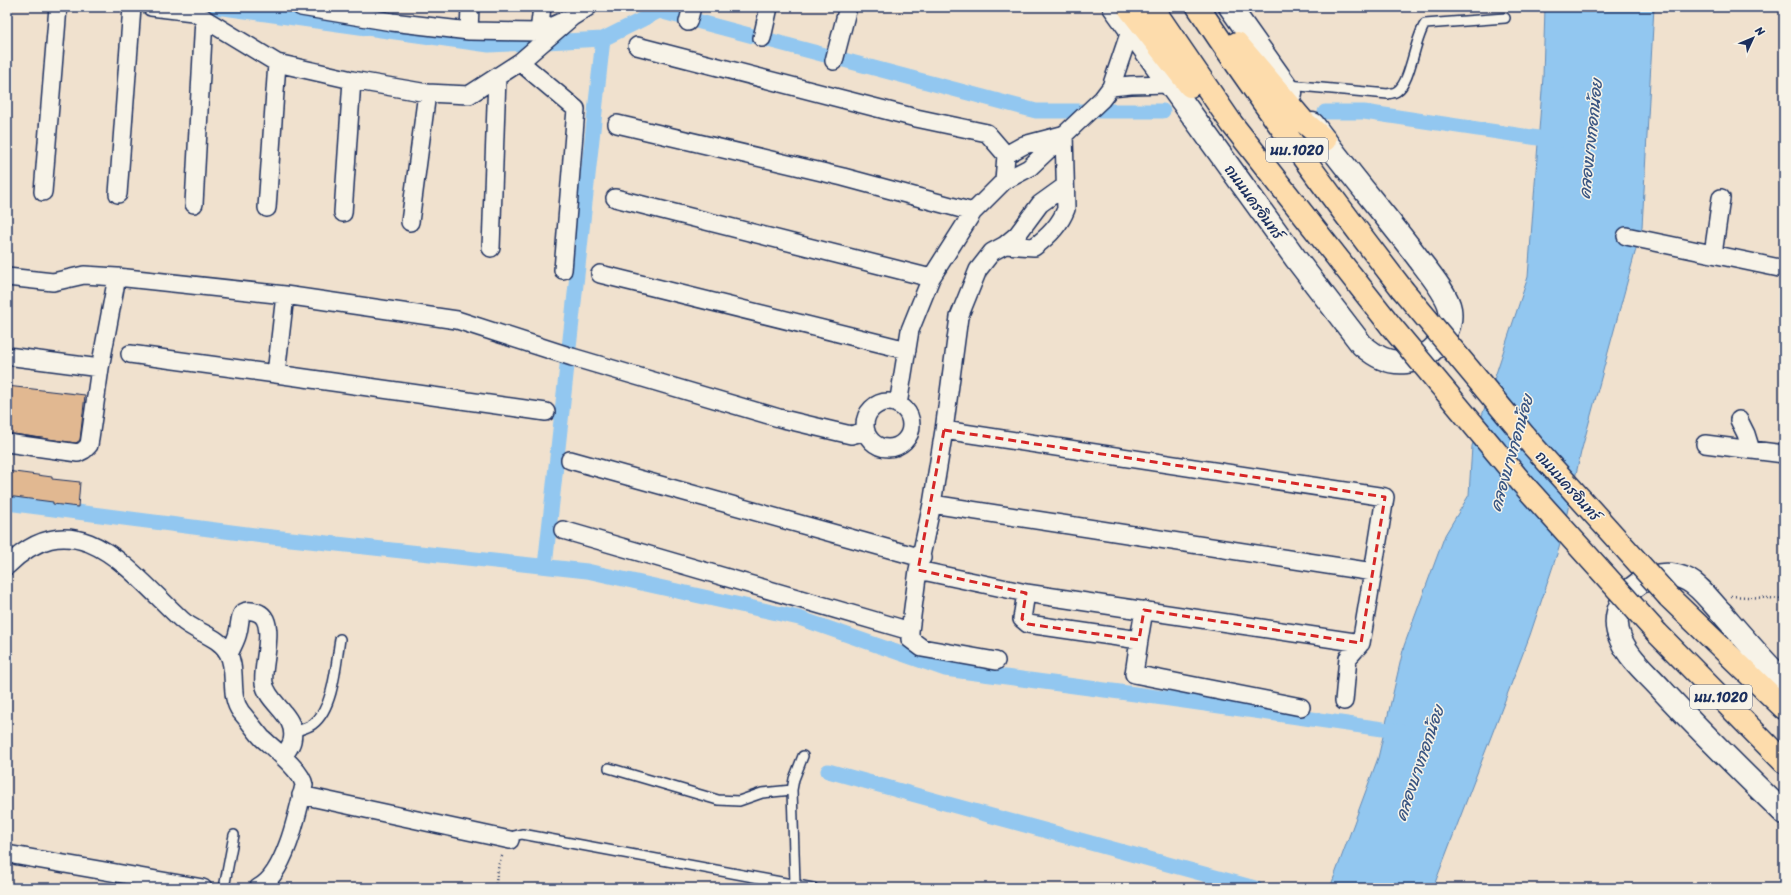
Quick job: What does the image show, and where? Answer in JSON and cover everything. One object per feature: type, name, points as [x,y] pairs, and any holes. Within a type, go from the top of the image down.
[{"type":"main road","name":"ถนนนครอินทร์","points":[[1114,7],[1296,259],[1362,345],[1374,355],[1382,359],[1400,363],[1413,361],[1429,354],[1440,342],[1448,326],[1450,309],[1442,292],[1428,271],[1325,140],[1230,7]]},
{"type":"main road","points":[[1128,7],[1200,99],[1216,114],[1232,124]]},
{"type":"main road","name":"ถนนนครอินทร์","points":[[1152,7],[1232,124],[1391,326],[1522,483],[1657,633],[1784,762]]},
{"type":"main road","name":"ถนนนครอินทร์","points":[[1199,9],[1346,217],[1402,289],[1533,446],[1669,597],[1784,708]]},
{"type":"main road","points":[[1199,9],[1243,50],[1306,123],[1325,140]]},
{"type":"main road","name":"นบ.1020","points":[[1784,681],[1704,594],[1689,580],[1670,575],[1653,576],[1641,581],[1627,593],[1619,608],[1617,622],[1620,639],[1632,658],[1711,743],[1784,813]]},
{"type":"street","points":[[43,192],[58,7]]},
{"type":"street","points":[[118,194],[132,7]]},
{"type":"street","points":[[151,7],[193,12],[277,64],[352,80],[427,93],[469,94],[520,62],[572,17]]},
{"type":"street","points":[[301,7],[393,15],[469,31],[540,32],[572,17],[588,7]]},
{"type":"street","points":[[469,31],[470,7]]},
{"type":"street","points":[[540,32],[542,7]]},
{"type":"street","points":[[762,38],[769,7]]},
{"type":"street","points":[[834,62],[848,7]]},
{"type":"street","points":[[194,204],[204,18]]},
{"type":"street","points":[[898,404],[910,330],[931,278],[973,212],[1004,181],[1029,168],[1102,99],[1111,87],[1130,31]]},
{"type":"street","points":[[637,46],[916,118],[987,133],[1006,155],[1004,181]]},
{"type":"street","points":[[520,62],[576,109],[564,270]]},
{"type":"street","points":[[267,208],[277,64]]},
{"type":"street","points":[[491,248],[498,77]]},
{"type":"street","points":[[343,213],[352,80]]},
{"type":"street","points":[[1111,87],[1170,84]]},
{"type":"street","points":[[410,222],[427,93]]},
{"type":"street","points":[[617,124],[844,177],[973,212]]},
{"type":"street","points":[[1006,155],[1024,145],[1064,134]]},
{"type":"street","points":[[1005,245],[1034,247],[1050,234],[1062,218],[1066,209],[1064,134]]},
{"type":"street","points":[[996,661],[922,648],[910,639],[910,631],[920,564],[932,504],[944,430],[961,311],[978,270],[992,252],[1005,245],[1017,235],[1040,204],[1065,186]]},
{"type":"street","points":[[615,198],[931,278]]},
{"type":"street","points":[[1713,254],[1720,198]]},
{"type":"street","points":[[1626,236],[1784,269]]},
{"type":"street","points":[[600,274],[907,350]]},
{"type":"street","points":[[7,277],[53,282],[84,275],[117,277],[285,295],[457,320],[541,348],[779,418],[850,436],[866,431]]},
{"type":"street","points":[[7,443],[78,453],[89,445],[100,368],[117,277]]},
{"type":"street","points":[[276,374],[285,295]]},
{"type":"street","points":[[130,354],[546,412]]},
{"type":"street","points":[[7,356],[100,368]]},
{"type":"street","points":[[886,402],[898,404],[906,411],[910,420],[911,430],[906,440],[898,446],[888,449],[878,446],[870,440],[866,431],[866,419],[868,414],[876,406],[886,402]]},
{"type":"street","points":[[1739,420],[1746,434],[1751,450]]},
{"type":"street","points":[[944,430],[1385,497],[1361,643],[1348,658],[1344,701]]},
{"type":"street","points":[[1705,444],[1784,454]]},
{"type":"street","points":[[570,460],[920,564],[1026,593],[1361,643]]},
{"type":"street","points":[[932,504],[1373,572]]},
{"type":"street","points":[[563,530],[910,631]]},
{"type":"street","points":[[7,566],[25,550],[37,543],[66,537],[83,541],[112,556],[133,572],[183,620],[195,630],[214,639],[229,654]]},
{"type":"street","points":[[1026,593],[1022,615],[1022,619],[1025,623],[1139,640]]},
{"type":"street","points":[[1144,610],[1134,674],[1301,707]]},
{"type":"street","points":[[258,888],[274,875],[285,850],[301,795],[303,782],[240,710],[235,696],[229,654],[238,633],[241,616],[243,612],[246,611],[258,613],[263,616],[267,622],[268,640],[264,683],[268,692],[284,711],[290,721],[293,732],[292,742],[277,751]]},
{"type":"street","points":[[301,795],[510,840]]},
{"type":"street","points":[[7,854],[126,881],[203,888]]},
{"type":"lane","points":[[1285,85],[1388,94],[1396,92],[1404,83],[1420,32],[1425,24],[1505,18]]},
{"type":"lane","points":[[293,732],[313,724],[321,716],[331,693],[340,639]]},
{"type":"lane","points":[[794,884],[792,790],[794,779],[803,756]]},
{"type":"lane","points":[[609,768],[718,800],[739,801],[762,794],[792,790]]},
{"type":"lane","points":[[510,840],[514,836],[522,834],[813,888]]},
{"type":"lane","points":[[224,888],[234,835]]},
{"type":"path","points":[[1704,594],[1784,599]]},
{"type":"path","points":[[495,888],[499,863],[510,840]]},
{"type":"highlighted area","points":[[944,430],[1385,497],[1361,643],[1144,610],[1139,640],[1028,624],[1022,619],[1026,593],[918,570]]},
{"type":"water","name":"คลองบางกอกน้อย","points":[[1545,7],[1654,7],[1642,227],[1581,452],[1559,548],[1530,635],[1433,888],[1330,888],[1378,758],[1404,646],[1445,535],[1469,495],[1472,446],[1528,277],[1543,77]]},
{"type":"building","points":[[7,386],[85,395],[80,440],[76,443],[7,433]]},
{"type":"building","points":[[7,471],[52,477],[52,479],[80,482],[78,507],[7,496]]},
{"type":"waterway","points":[[216,7],[489,45],[603,39],[659,11],[1036,111],[1163,111]]},
{"type":"waterway","points":[[545,566],[603,39]]},
{"type":"waterway","points":[[1325,112],[1364,112],[1558,141]]},
{"type":"waterway","points":[[7,503],[263,536],[587,571],[799,618],[945,669],[1404,732]]},
{"type":"waterway","points":[[828,771],[1255,888]]}]
